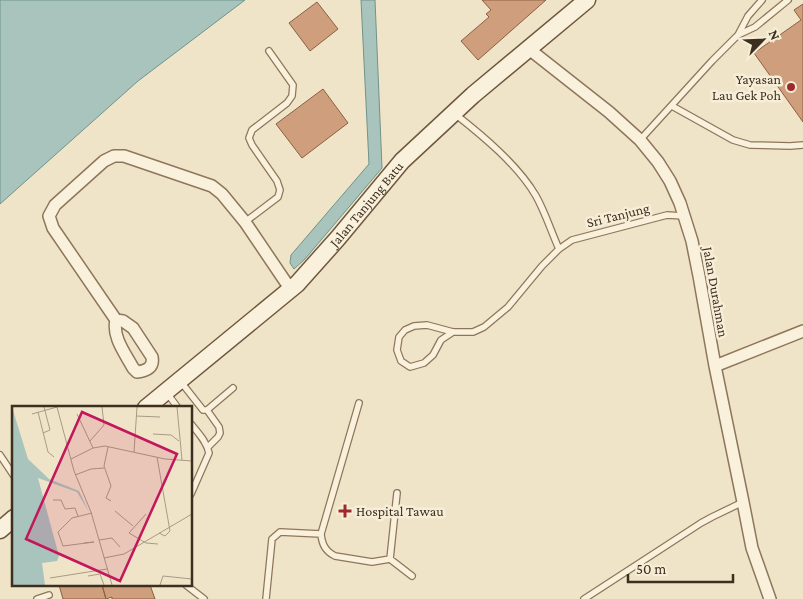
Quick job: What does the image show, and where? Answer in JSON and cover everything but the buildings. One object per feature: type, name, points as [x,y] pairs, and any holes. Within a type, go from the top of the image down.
[{"type":"street","name":"Jalan Tanjung Batu","points":[[148,406],[294,287],[338,238],[402,161],[454,113],[587,0]]},
{"type":"street","name":"Jalan Durahman","points":[[529,48],[609,112],[640,140],[658,162],[670,181],[685,216],[692,241],[714,366],[752,548],[770,599]]},
{"type":"street","points":[[116,320],[53,228],[49,216],[55,205],[104,161],[114,156],[124,156],[212,186],[222,194],[245,222],[294,287]]},
{"type":"street","points":[[714,366],[803,331]]},
{"type":"street","points":[[0,530],[12,520]]},
{"type":"lane","points":[[640,140],[738,35],[748,16],[762,0]]},
{"type":"lane","points":[[738,35],[755,27],[788,0]]},
{"type":"lane","points":[[245,222],[278,197],[280,190],[277,181],[249,138],[252,130],[287,103],[292,96],[293,85],[269,51]]},
{"type":"lane","points":[[672,106],[733,140],[750,145],[790,146],[803,144]]},
{"type":"lane","points":[[453,332],[441,340],[424,363],[410,366],[401,360],[397,350],[399,337],[405,330],[414,326],[427,325],[453,332],[473,332],[484,327],[508,308],[559,248],[536,197],[523,178],[505,158],[454,113]]},
{"type":"lane","name":"Sri Tanjung","points":[[559,248],[572,240],[587,235],[667,215],[685,216]]},
{"type":"lane","points":[[180,380],[203,410],[207,410],[219,427],[220,433],[218,437],[208,447]]},
{"type":"lane","points":[[207,410],[233,388]]},
{"type":"lane","points":[[166,392],[176,406]]},
{"type":"lane","points":[[359,403],[321,534],[322,542],[329,553],[334,556],[372,562],[390,558]]},
{"type":"lane","points":[[192,425],[208,447],[209,453],[192,492]]},
{"type":"lane","points":[[0,455],[12,473]]},
{"type":"lane","points":[[390,558],[397,493]]},
{"type":"lane","points":[[584,599],[706,520],[743,502]]},
{"type":"lane","points":[[266,599],[272,538],[280,532],[321,534]]},
{"type":"lane","points":[[390,558],[412,576]]},
{"type":"lane","points":[[187,586],[204,599]]},
{"type":"lane","points":[[37,599],[49,595]]},
{"type":"water","points":[[0,0],[245,0],[138,81],[0,204]]},
{"type":"water","points":[[361,0],[375,0],[382,168],[305,259],[294,269],[290,263],[291,255],[369,164]]},
{"type":"place","name":"Yayasan Lau Gek Poh","points":[[791,87]]},
{"type":"place","name":"Hospital Tawau","points":[[345,511]]}]
